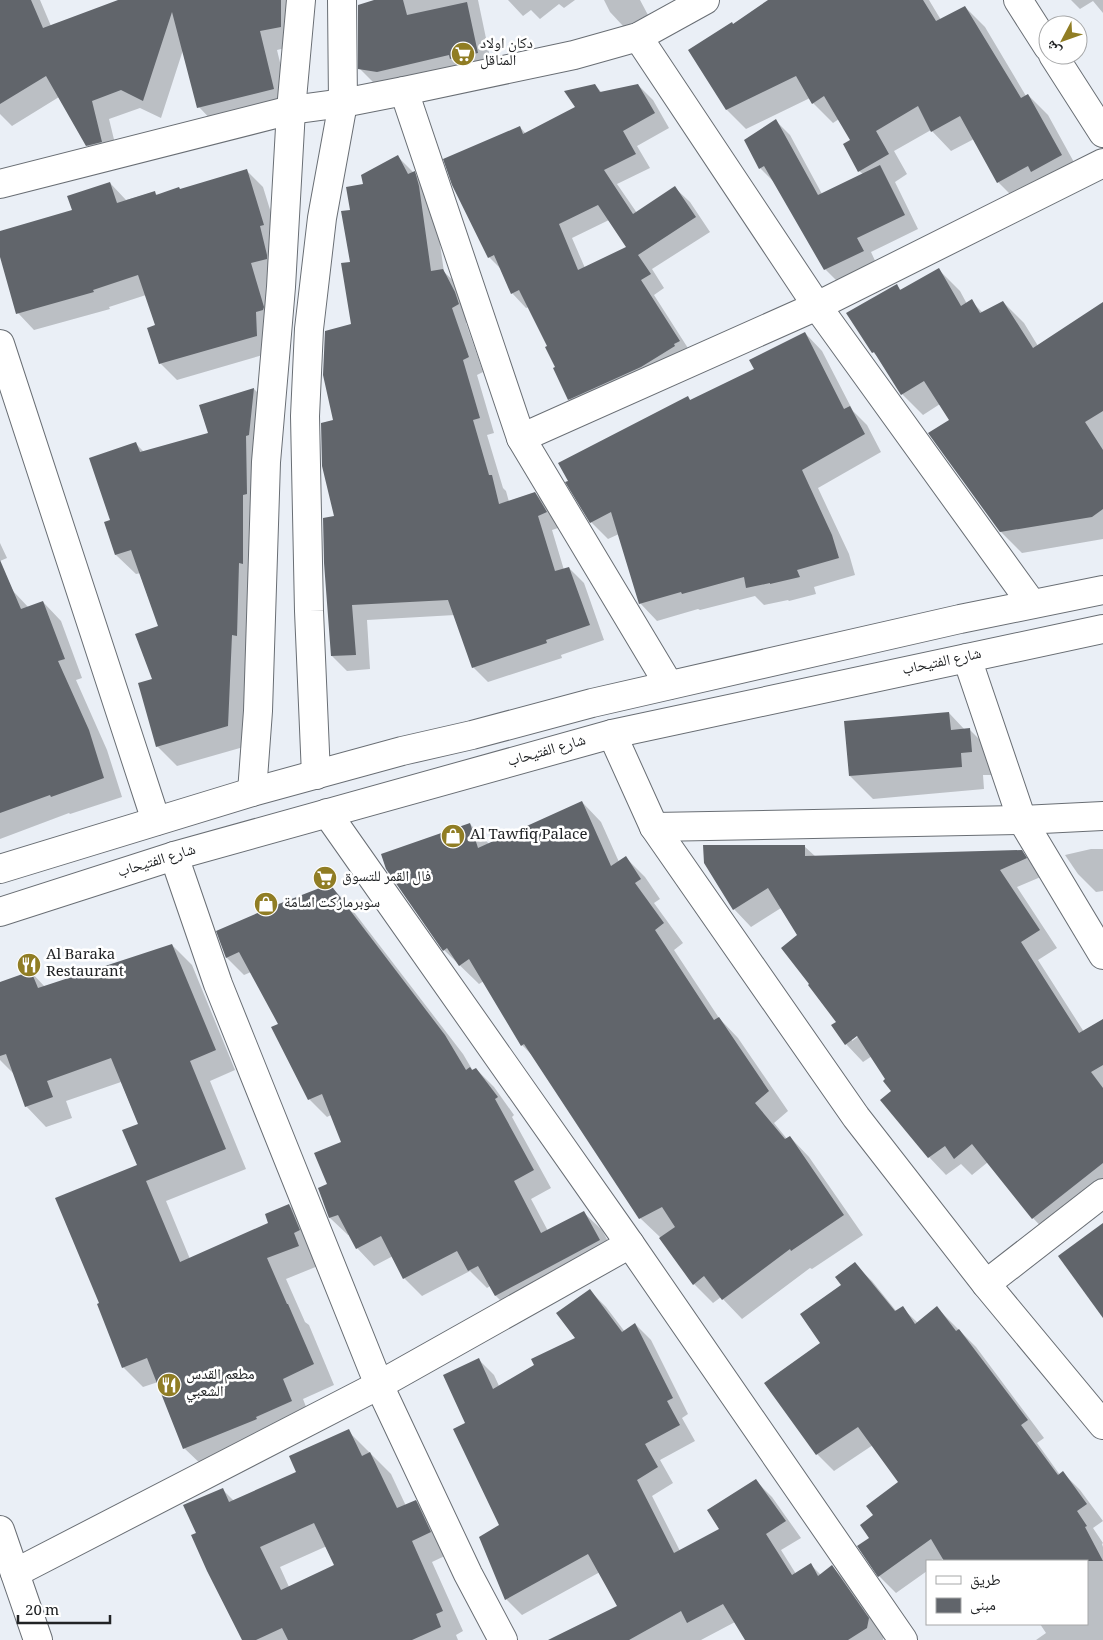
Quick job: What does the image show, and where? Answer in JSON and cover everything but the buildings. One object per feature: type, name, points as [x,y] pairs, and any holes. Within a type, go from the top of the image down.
[{"type":"main road","points":[[0,184],[292,110],[343,103],[574,55],[638,37],[705,0]]},
{"type":"main road","points":[[1018,0],[1038,31]]},
{"type":"main road","points":[[252,792],[258,710],[266,462],[281,287],[301,3],[341,4],[343,103],[322,218],[309,330],[305,416],[309,611],[316,775]]},
{"type":"main road","points":[[638,37],[817,306],[1032,604]]},
{"type":"main road","points":[[1059,65],[1103,133]]},
{"type":"main road","points":[[404,91],[521,438],[669,685]]},
{"type":"main road","points":[[521,438],[817,306],[1103,163]]},
{"type":"main road","points":[[0,344],[156,821]]},
{"type":"main road","points":[[264,510],[307,508]]},
{"type":"main road","points":[[0,869],[252,792],[402,751],[669,685],[1032,604],[1103,590]]},
{"type":"main road","name":"شارع الفتيحاب","points":[[0,912],[174,856],[612,734],[1103,630]]},
{"type":"main road","points":[[967,658],[1022,820],[1103,955]]},
{"type":"main road","points":[[612,734],[654,828],[856,1117],[986,1284],[1103,1425]]},
{"type":"main road","points":[[327,813],[630,1244],[897,1638]]},
{"type":"main road","points":[[654,828],[1022,820],[1103,816]]},
{"type":"main road","points":[[174,856],[218,984],[380,1384],[468,1574],[503,1640]]},
{"type":"main road","points":[[986,1284],[1103,1193]]},
{"type":"main road","points":[[15,1573],[380,1384],[630,1244]]},
{"type":"main road","points":[[0,1530],[38,1640]]},
{"type":"place","name":"دكان اولاد المناقل","points":[[463,54]]},
{"type":"place","name":"Al Tawfiq Palace","points":[[453,836]]},
{"type":"place","name":"فال القمر للتسوق","points":[[325,878]]},
{"type":"place","name":"سوبرماركت اسامة","points":[[266,904]]},
{"type":"place","name":"Al Baraka Restaurant","points":[[29,965]]},
{"type":"place","name":"مطعم القدس الشعبي","points":[[169,1385]]}]
